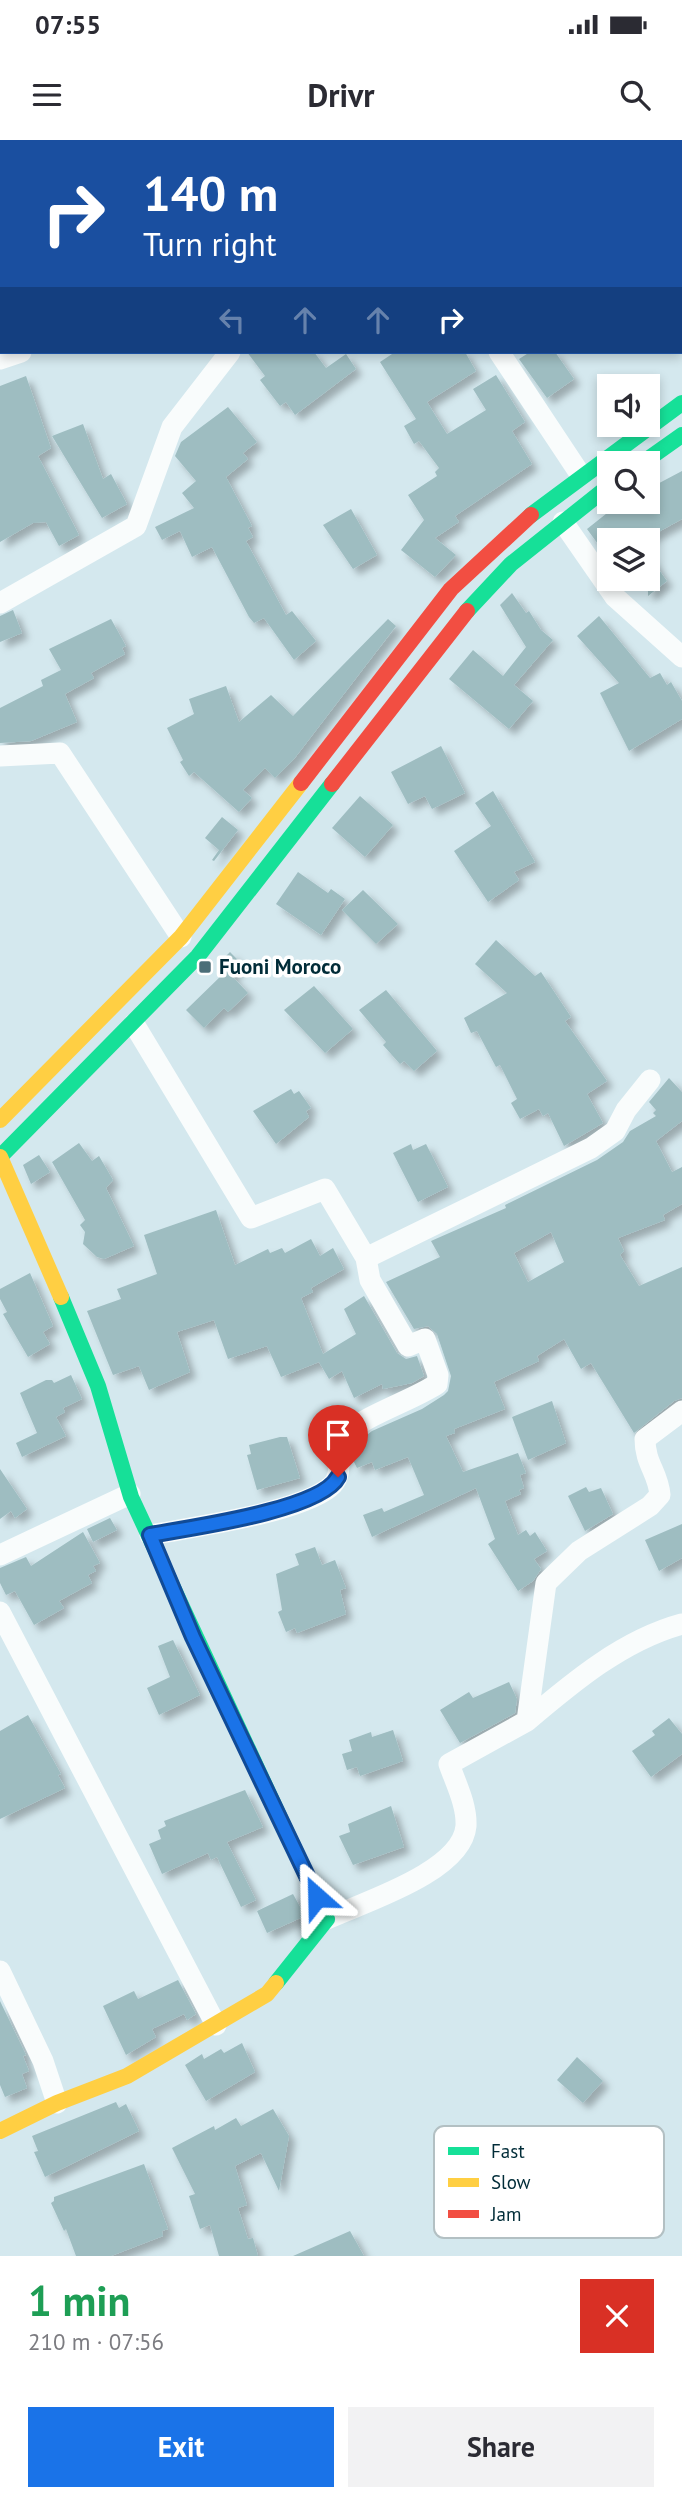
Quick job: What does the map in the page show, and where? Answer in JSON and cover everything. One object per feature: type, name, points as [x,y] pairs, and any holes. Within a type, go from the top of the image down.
[{"type":"main road","points":[[0,1120],[181,937],[451,589],[494,544],[580,474],[682,403]]},
{"type":"main road","points":[[659,451],[682,435]]},
{"type":"main road","points":[[0,2131],[57,2103],[127,2076],[267,1994],[327,1919],[193,1637],[130,1494],[94,1375],[66,1306],[27,1229],[0,1157],[134,1024],[233,914],[471,606],[511,564],[597,495]]},
{"type":"street","points":[[0,603],[136,526],[172,427],[228,354]]},
{"type":"street","points":[[500,354],[580,474]]},
{"type":"street","points":[[563,522],[615,597],[682,657]]},
{"type":"street","points":[[0,756],[60,753],[181,937]]},
{"type":"street","points":[[134,1024],[251,1218],[325,1189],[366,1258],[370,1280],[408,1346],[425,1339],[438,1375],[437,1384],[349,1432],[338,1450],[338,1477],[334,1485],[317,1497],[237,1519],[150,1535]]},
{"type":"street","points":[[366,1258],[592,1148],[615,1131],[626,1110],[650,1080]]},
{"type":"street","points":[[527,1721],[546,1583],[579,1551],[650,1506],[660,1495],[659,1481],[645,1456],[645,1439],[682,1411]]},
{"type":"street","points":[[0,1555],[130,1494]]},
{"type":"street","points":[[0,1612],[216,2025]]},
{"type":"street","points":[[327,1919],[440,1867],[458,1850],[466,1829],[465,1807],[449,1764],[527,1721],[588,1670],[667,1628],[682,1624]]},
{"type":"street","points":[[0,1971],[43,2060],[57,2103]]},
{"type":"building","points":[[248,354],[316,354],[326,368],[346,354],[356,369],[295,415],[286,402],[280,406],[260,380],[265,376]]},
{"type":"building","points":[[392,354],[466,354],[476,371],[427,402],[447,434],[486,410],[473,389],[496,375],[525,422],[512,431],[532,464],[455,516],[459,522],[435,538],[456,555],[435,577],[401,550],[424,520],[408,495],[437,476],[435,472],[439,468],[419,441],[414,444],[404,426],[416,419],[380,362]]},
{"type":"building","points":[[527,354],[556,354],[574,379],[547,398],[519,359]]},
{"type":"building","points":[[26,376],[51,448],[38,456],[79,535],[59,546],[46,522],[33,523],[0,542],[0,386]]},
{"type":"building","points":[[228,407],[257,442],[243,453],[248,459],[226,477],[252,526],[248,528],[253,537],[246,541],[286,615],[292,611],[316,641],[294,660],[264,618],[254,623],[249,617],[212,547],[192,557],[180,531],[162,540],[155,527],[194,508],[182,493],[196,481],[175,456],[181,442]]},
{"type":"building","points":[[83,424],[103,479],[111,474],[127,504],[102,518],[52,436]]},
{"type":"building","points":[[682,471],[682,519],[660,531],[660,528],[597,528],[597,543],[587,529],[606,514],[660,514],[660,483]]},
{"type":"building","points":[[351,509],[377,555],[353,569],[323,525]]},
{"type":"building","points":[[660,571],[667,581],[660,587]]},
{"type":"building","points":[[512,593],[526,613],[529,611],[541,630],[553,640],[514,685],[533,701],[509,729],[449,679],[473,650],[503,676],[526,647],[500,605]]},
{"type":"building","points":[[13,610],[22,633],[0,642],[0,616]]},
{"type":"building","points":[[599,616],[650,678],[660,673],[667,685],[671,682],[682,701],[682,719],[629,751],[600,693],[619,683],[577,636]]},
{"type":"building","points":[[111,619],[126,646],[122,648],[125,654],[91,673],[94,678],[65,694],[77,722],[31,741],[0,743],[0,708],[43,686],[41,680],[61,670],[49,649]]},
{"type":"building","points":[[388,619],[396,626],[294,759],[275,778],[265,768],[243,790],[252,798],[239,812],[194,772],[189,776],[180,762],[183,760],[167,728],[194,714],[189,699],[226,686],[239,722],[271,695],[293,716]]},
{"type":"building","points":[[441,746],[465,793],[432,809],[425,796],[408,804],[391,772]]},
{"type":"building","points":[[493,791],[535,862],[514,872],[519,880],[488,902],[454,851],[491,826],[475,803]]},
{"type":"building","points":[[360,796],[393,825],[365,857],[332,828]]},
{"type":"building","points":[[222,817],[238,830],[214,861],[212,860],[219,850],[205,838]]},
{"type":"building","points":[[298,872],[328,893],[331,889],[345,899],[321,935],[276,904]]},
{"type":"building","points":[[363,890],[398,924],[376,944],[342,910]]},
{"type":"building","points":[[496,940],[535,976],[541,972],[571,1017],[565,1021],[607,1081],[587,1094],[603,1123],[564,1146],[548,1113],[543,1116],[539,1109],[520,1119],[511,1103],[517,1099],[500,1065],[496,1067],[477,1031],[471,1033],[464,1018],[507,993],[475,964]]},
{"type":"building","points":[[230,952],[242,964],[231,975],[248,993],[228,1012],[224,1008],[204,1028],[186,1010],[224,973],[217,965]]},
{"type":"building","points":[[314,986],[353,1029],[325,1053],[284,1010]]},
{"type":"building","points":[[386,990],[437,1051],[414,1071],[404,1061],[400,1064],[383,1045],[386,1042],[359,1010]]},
{"type":"building","points":[[669,1078],[682,1092],[682,1121],[656,1141],[672,1172],[682,1167],[682,1204],[663,1215],[665,1220],[618,1238],[624,1251],[620,1255],[639,1286],[682,1267],[682,1398],[674,1401],[634,1433],[591,1363],[581,1369],[564,1339],[537,1356],[539,1361],[494,1382],[505,1409],[454,1429],[455,1433],[446,1436],[463,1472],[518,1453],[526,1473],[520,1475],[524,1488],[519,1490],[521,1494],[505,1501],[518,1535],[526,1530],[530,1536],[535,1532],[547,1551],[534,1559],[541,1569],[533,1581],[518,1591],[488,1544],[495,1539],[476,1488],[372,1537],[363,1515],[382,1508],[384,1512],[424,1495],[408,1457],[375,1470],[372,1462],[357,1468],[352,1458],[354,1445],[372,1431],[422,1409],[444,1395],[448,1391],[451,1376],[437,1334],[428,1326],[414,1329],[386,1282],[440,1257],[431,1241],[506,1208],[505,1205],[597,1160],[623,1142],[630,1131],[656,1116],[653,1113],[656,1110],[649,1102]],"holes":[[[551,1232],[564,1262],[528,1282],[514,1253]]]},
{"type":"building","points":[[291,1089],[294,1094],[299,1091],[311,1108],[306,1111],[309,1117],[276,1144],[253,1111]]},
{"type":"building","points":[[79,1143],[92,1161],[99,1156],[113,1180],[106,1188],[134,1246],[104,1259],[97,1257],[83,1244],[85,1232],[80,1225],[85,1220],[52,1162]]},
{"type":"building","points":[[411,1144],[413,1150],[426,1144],[448,1187],[418,1202],[393,1153]]},
{"type":"building","points":[[39,1155],[50,1172],[31,1184],[23,1165]]},
{"type":"building","points":[[216,1210],[235,1265],[268,1249],[270,1253],[282,1248],[285,1253],[311,1239],[320,1256],[333,1248],[344,1269],[311,1288],[313,1292],[301,1298],[323,1354],[356,1334],[344,1309],[364,1296],[397,1353],[406,1359],[417,1356],[424,1376],[412,1383],[383,1389],[382,1384],[354,1398],[342,1371],[329,1379],[319,1362],[281,1377],[267,1346],[228,1359],[214,1320],[177,1332],[190,1372],[149,1390],[139,1366],[113,1375],[87,1311],[121,1299],[117,1289],[157,1274],[144,1235]]},
{"type":"building","points":[[30,1273],[53,1326],[43,1332],[50,1344],[28,1357],[3,1314],[7,1312],[0,1299],[0,1289]]},
{"type":"building","points":[[71,1375],[82,1399],[63,1408],[65,1412],[56,1417],[66,1436],[22,1457],[16,1443],[37,1433],[20,1393],[46,1380],[52,1380],[54,1383]]},
{"type":"building","points":[[552,1401],[566,1443],[528,1460],[512,1417]]},
{"type":"building","points":[[287,1437],[300,1478],[257,1490],[247,1455],[251,1454],[249,1445]]},
{"type":"building","points":[[0,1469],[27,1509],[15,1518],[11,1511],[0,1519]]},
{"type":"building","points":[[586,1487],[589,1492],[601,1488],[613,1514],[585,1531],[568,1496]]},
{"type":"building","points":[[110,1518],[117,1530],[93,1542],[87,1529]]},
{"type":"building","points":[[682,1524],[682,1558],[659,1571],[645,1540]]},
{"type":"building","points":[[83,1532],[100,1563],[93,1566],[96,1571],[88,1575],[92,1583],[59,1601],[64,1608],[34,1625],[15,1591],[6,1595],[0,1583],[0,1568],[26,1557],[31,1566]]},
{"type":"building","points":[[315,1547],[322,1565],[335,1560],[346,1588],[340,1590],[346,1614],[297,1633],[295,1628],[286,1632],[278,1612],[282,1610],[276,1574],[299,1565],[295,1554]]},
{"type":"building","points":[[173,1640],[200,1695],[159,1715],[147,1688],[170,1677],[158,1646]]},
{"type":"building","points":[[509,1682],[517,1699],[515,1713],[460,1743],[440,1710],[469,1692],[473,1698]]},
{"type":"building","points":[[28,1715],[61,1774],[58,1775],[65,1788],[0,1819],[0,1731]]},
{"type":"building","points":[[669,1718],[682,1734],[682,1754],[651,1777],[632,1751],[655,1735],[652,1731]]},
{"type":"building","points":[[393,1730],[403,1761],[360,1776],[357,1767],[347,1770],[342,1754],[352,1751],[349,1740],[371,1732],[372,1737]]},
{"type":"building","points":[[245,1790],[263,1827],[227,1842],[256,1900],[241,1907],[217,1857],[211,1860],[208,1853],[162,1874],[149,1844],[161,1839],[158,1830],[166,1826],[164,1821]]},
{"type":"building","points":[[391,1806],[404,1847],[353,1865],[339,1836],[350,1832],[348,1824]]},
{"type":"building","points":[[293,1894],[305,1916],[267,1933],[257,1911]]},
{"type":"building","points":[[178,1980],[196,2014],[187,2020],[184,2014],[152,2029],[156,2037],[126,2055],[103,2006],[134,1991],[138,1999]]},
{"type":"building","points":[[0,2001],[26,2055],[23,2056],[29,2071],[22,2074],[27,2088],[5,2097],[0,2085]]},
{"type":"building","points":[[242,2043],[255,2072],[206,2101],[185,2065],[202,2054],[204,2059],[221,2049],[224,2053]]},
{"type":"building","points":[[577,2057],[603,2081],[583,2103],[557,2080]]},
{"type":"building","points":[[116,2102],[119,2108],[126,2104],[139,2131],[45,2177],[34,2152],[38,2151],[32,2136]]},
{"type":"building","points":[[273,2109],[289,2136],[279,2191],[261,2153],[235,2166],[247,2205],[238,2208],[248,2239],[253,2238],[258,2256],[219,2256],[210,2225],[200,2229],[189,2196],[195,2194],[172,2148],[214,2126],[215,2130],[236,2118],[241,2126]]},
{"type":"building","points":[[144,2164],[168,2229],[162,2231],[163,2236],[111,2256],[76,2256],[66,2229],[64,2231],[51,2203],[54,2197]]},
{"type":"building","points":[[350,2231],[364,2256],[293,2256]]},
{"type":"traffic: fast","points":[[531,515],[682,403]]},
{"type":"traffic: fast","points":[[659,451],[682,435]]},
{"type":"traffic: fast","points":[[467,611],[511,564],[597,496]]},
{"type":"traffic: fast","points":[[0,1157],[198,956],[332,784]]},
{"type":"traffic: fast","points":[[61,1297],[98,1386],[131,1497],[327,1919],[276,1983]]},
{"type":"traffic: slow","points":[[0,1120],[181,937],[301,783]]},
{"type":"traffic: slow","points":[[0,1157],[61,1297]]},
{"type":"traffic: slow","points":[[0,2131],[57,2103],[127,2076],[267,1994],[276,1983]]},
{"type":"traffic: jam","points":[[301,783],[451,589],[531,515]]},
{"type":"traffic: jam","points":[[332,784],[467,611]]},
{"type":"place","name":"Fuoni Moroco","points":[[205,967]]},
{"type":"route","points":[[317,1897],[193,1637],[150,1535],[237,1519],[317,1497],[334,1485],[338,1477]]}]
